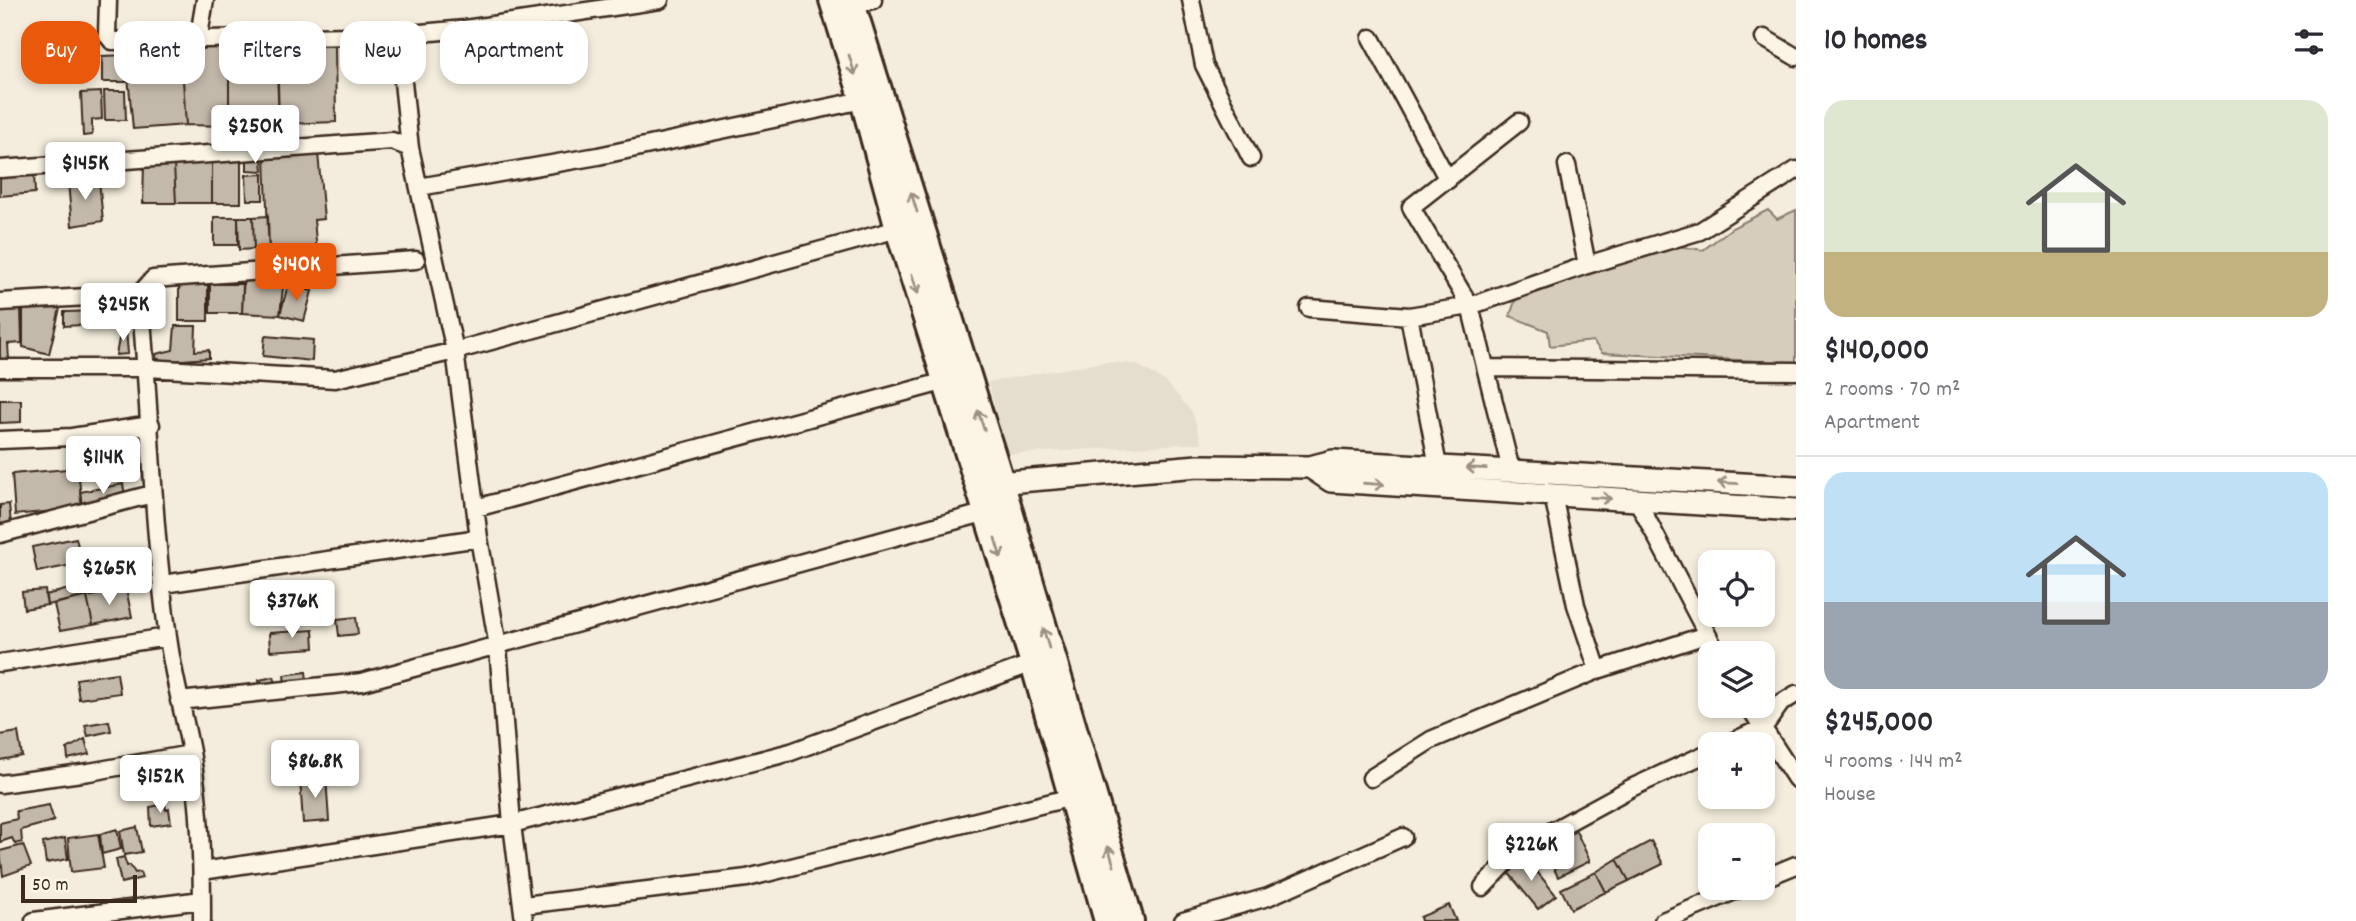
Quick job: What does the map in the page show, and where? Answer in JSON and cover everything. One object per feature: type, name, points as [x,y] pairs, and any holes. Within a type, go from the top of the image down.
[{"type":"main road","points":[[853,2],[863,100],[898,229],[946,382],[990,483],[986,512],[1033,663],[1131,921]]},
{"type":"main road","points":[[853,2],[1073,765],[1072,797],[1107,921]]},
{"type":"main road","points":[[990,483],[1198,466],[1310,467],[1333,461],[1796,487]]},
{"type":"main road","points":[[1310,467],[1331,481],[1796,510]]},
{"type":"street","points":[[108,0],[107,35],[114,41]]},
{"type":"street","points":[[201,21],[205,0]]},
{"type":"street","points":[[426,32],[660,0]]},
{"type":"street","points":[[1191,0],[1205,65],[1251,158]]},
{"type":"street","points":[[205,41],[340,37]]},
{"type":"street","points":[[1371,38],[1448,180]]},
{"type":"street","points":[[1764,38],[1796,57]]},
{"type":"street","points":[[403,84],[410,148],[455,351],[480,538],[498,646],[512,824],[524,913],[747,878],[1072,797]]},
{"type":"street","points":[[419,187],[598,156],[863,100]]},
{"type":"street","points":[[1510,470],[1470,306],[1411,206],[1448,180],[1519,122]]},
{"type":"street","points":[[0,169],[392,141],[410,148]]},
{"type":"street","points":[[1567,165],[1587,265]]},
{"type":"street","points":[[1309,308],[1409,316],[1470,306],[1587,265],[1700,231],[1796,170]]},
{"type":"street","points":[[0,368],[147,368],[335,379],[455,351],[898,229]]},
{"type":"street","points":[[0,302],[140,294],[153,279],[416,260]]},
{"type":"street","points":[[140,294],[151,425],[152,494],[167,637],[191,754],[202,871],[202,921]]},
{"type":"street","points":[[1409,316],[1437,466]]},
{"type":"street","points":[[1486,368],[1796,371]]},
{"type":"street","points":[[476,508],[946,382]]},
{"type":"street","points":[[0,440],[72,437],[151,425]]},
{"type":"street","points":[[0,534],[152,494]]},
{"type":"street","points":[[1553,495],[1576,605],[1598,670]]},
{"type":"street","points":[[1637,500],[1710,641]]},
{"type":"street","points":[[179,701],[362,682],[986,512]]},
{"type":"street","points":[[163,584],[480,538]]},
{"type":"street","points":[[1371,778],[1431,740],[1598,670],[1706,635]]},
{"type":"street","points":[[0,663],[167,637]]},
{"type":"street","points":[[202,871],[512,824],[791,751],[1033,663]]},
{"type":"street","points":[[1753,732],[1764,727],[1781,703],[1796,694]]},
{"type":"street","points":[[1757,718],[1796,779]]},
{"type":"street","points":[[0,784],[191,754]]},
{"type":"street","points":[[1483,887],[1519,849],[1632,788],[1698,758]]},
{"type":"street","points":[[1183,921],[1268,897],[1403,837]]},
{"type":"street","points":[[1775,874],[1796,865]]},
{"type":"street","points":[[34,921],[202,900]]},
{"type":"street","points":[[1663,921],[1713,900]]},
{"type":"shaded area","points":[[1768,210],[1777,219],[1796,210],[1796,363],[1602,353],[1593,341],[1550,346],[1548,331],[1510,316],[1516,298],[1677,246],[1703,250],[1732,228]]},
{"type":"shaded area","points":[[1105,362],[1136,364],[1166,382],[1192,412],[1202,443],[1008,454],[988,382]]},
{"type":"building","points":[[326,44],[335,44],[336,122],[279,124],[278,84],[326,84]]},
{"type":"building","points":[[219,47],[219,84],[229,84],[229,126],[186,125],[183,84],[205,84],[205,48]]},
{"type":"building","points":[[102,56],[114,56],[114,82],[102,82]]},
{"type":"building","points":[[129,84],[183,84],[186,125],[133,129]]},
{"type":"building","points":[[229,84],[278,84],[279,124],[229,126]]},
{"type":"building","points":[[104,91],[125,91],[126,120],[105,120]]},
{"type":"building","points":[[101,92],[102,119],[92,120],[92,135],[83,136],[81,93]]},
{"type":"building","points":[[318,153],[324,219],[314,220],[317,252],[269,256],[265,158]]},
{"type":"building","points":[[262,158],[263,171],[247,170],[247,160]]},
{"type":"building","points":[[241,160],[241,203],[212,203],[212,161]]},
{"type":"building","points":[[212,161],[212,203],[176,203],[174,165]]},
{"type":"building","points":[[144,164],[174,165],[176,203],[143,203]]},
{"type":"building","points":[[34,173],[35,193],[0,196],[0,176]]},
{"type":"building","points":[[263,174],[263,200],[247,200],[246,175]]},
{"type":"building","points":[[99,180],[103,221],[72,226],[68,182]]},
{"type":"building","points":[[268,216],[269,251],[254,249],[253,217]]},
{"type":"building","points":[[214,217],[238,217],[238,245],[214,245]]},
{"type":"building","points":[[238,217],[253,217],[254,249],[239,250]]},
{"type":"building","points":[[244,273],[284,278],[280,315],[242,313]]},
{"type":"building","points":[[210,284],[243,284],[242,313],[210,313]]},
{"type":"building","points":[[179,285],[208,285],[208,321],[179,321]]},
{"type":"building","points":[[288,285],[312,291],[304,321],[280,315]]},
{"type":"building","points":[[23,303],[60,308],[49,354],[23,347]]},
{"type":"building","points":[[21,306],[22,343],[8,344],[9,360],[0,361],[0,307]]},
{"type":"building","points":[[103,311],[101,324],[64,326],[64,312]]},
{"type":"building","points":[[175,326],[196,326],[195,351],[209,350],[209,358],[157,362],[156,354],[173,350]]},
{"type":"building","points":[[121,328],[126,329],[128,354],[116,355]]},
{"type":"building","points":[[265,336],[313,340],[312,361],[263,356]]},
{"type":"building","points":[[0,400],[21,400],[21,422],[0,423]]},
{"type":"building","points":[[78,468],[82,508],[15,515],[12,474]]},
{"type":"building","points":[[123,484],[126,501],[82,508],[80,492]]},
{"type":"building","points":[[9,504],[11,524],[0,527],[0,505]]},
{"type":"building","points":[[76,538],[82,563],[37,572],[32,547]]},
{"type":"building","points":[[133,553],[139,577],[114,583],[108,559]]},
{"type":"building","points":[[82,586],[84,597],[47,605],[45,595]]},
{"type":"building","points":[[126,589],[132,617],[93,625],[87,597]]},
{"type":"building","points":[[45,590],[47,605],[24,609],[22,592]]},
{"type":"building","points":[[87,597],[93,625],[60,631],[54,604]]},
{"type":"building","points":[[356,617],[358,634],[339,636],[337,619]]},
{"type":"building","points":[[313,630],[314,648],[270,651],[269,633]]},
{"type":"building","points":[[306,672],[307,680],[285,683],[284,675]]},
{"type":"building","points":[[117,673],[120,693],[79,699],[76,679]]},
{"type":"building","points":[[274,677],[276,683],[260,686],[259,680]]},
{"type":"building","points":[[109,721],[111,731],[88,736],[85,725]]},
{"type":"building","points":[[18,732],[22,756],[0,760],[0,735]]},
{"type":"building","points":[[85,739],[89,754],[68,759],[67,749]]},
{"type":"building","points":[[326,776],[329,821],[303,823],[300,779]]},
{"type":"building","points":[[165,804],[166,810],[169,809],[171,823],[151,826],[150,807]]},
{"type":"building","points":[[49,805],[54,821],[21,830],[22,842],[15,844],[12,838],[0,842],[0,823],[17,819],[16,811]]},
{"type":"building","points":[[137,827],[142,852],[124,855],[120,831]]},
{"type":"building","points":[[117,829],[121,849],[102,854],[100,834]]},
{"type":"building","points":[[1576,831],[1590,861],[1558,877],[1543,846]]},
{"type":"building","points":[[98,834],[104,868],[71,872],[68,838]]},
{"type":"building","points":[[65,838],[68,859],[46,863],[43,843]]},
{"type":"building","points":[[1651,841],[1663,864],[1629,881],[1617,859]]},
{"type":"building","points":[[23,845],[31,866],[3,876],[0,851]]},
{"type":"building","points":[[124,857],[127,866],[130,865],[135,873],[140,872],[142,878],[121,883],[116,859]]},
{"type":"building","points":[[1525,857],[1556,895],[1538,909],[1507,871]]},
{"type":"building","points":[[1617,859],[1629,881],[1606,892],[1596,872]]},
{"type":"building","points":[[1596,872],[1606,892],[1571,909],[1561,889]]},
{"type":"building","points":[[1449,905],[1456,921],[1421,921],[1420,917]]}]
